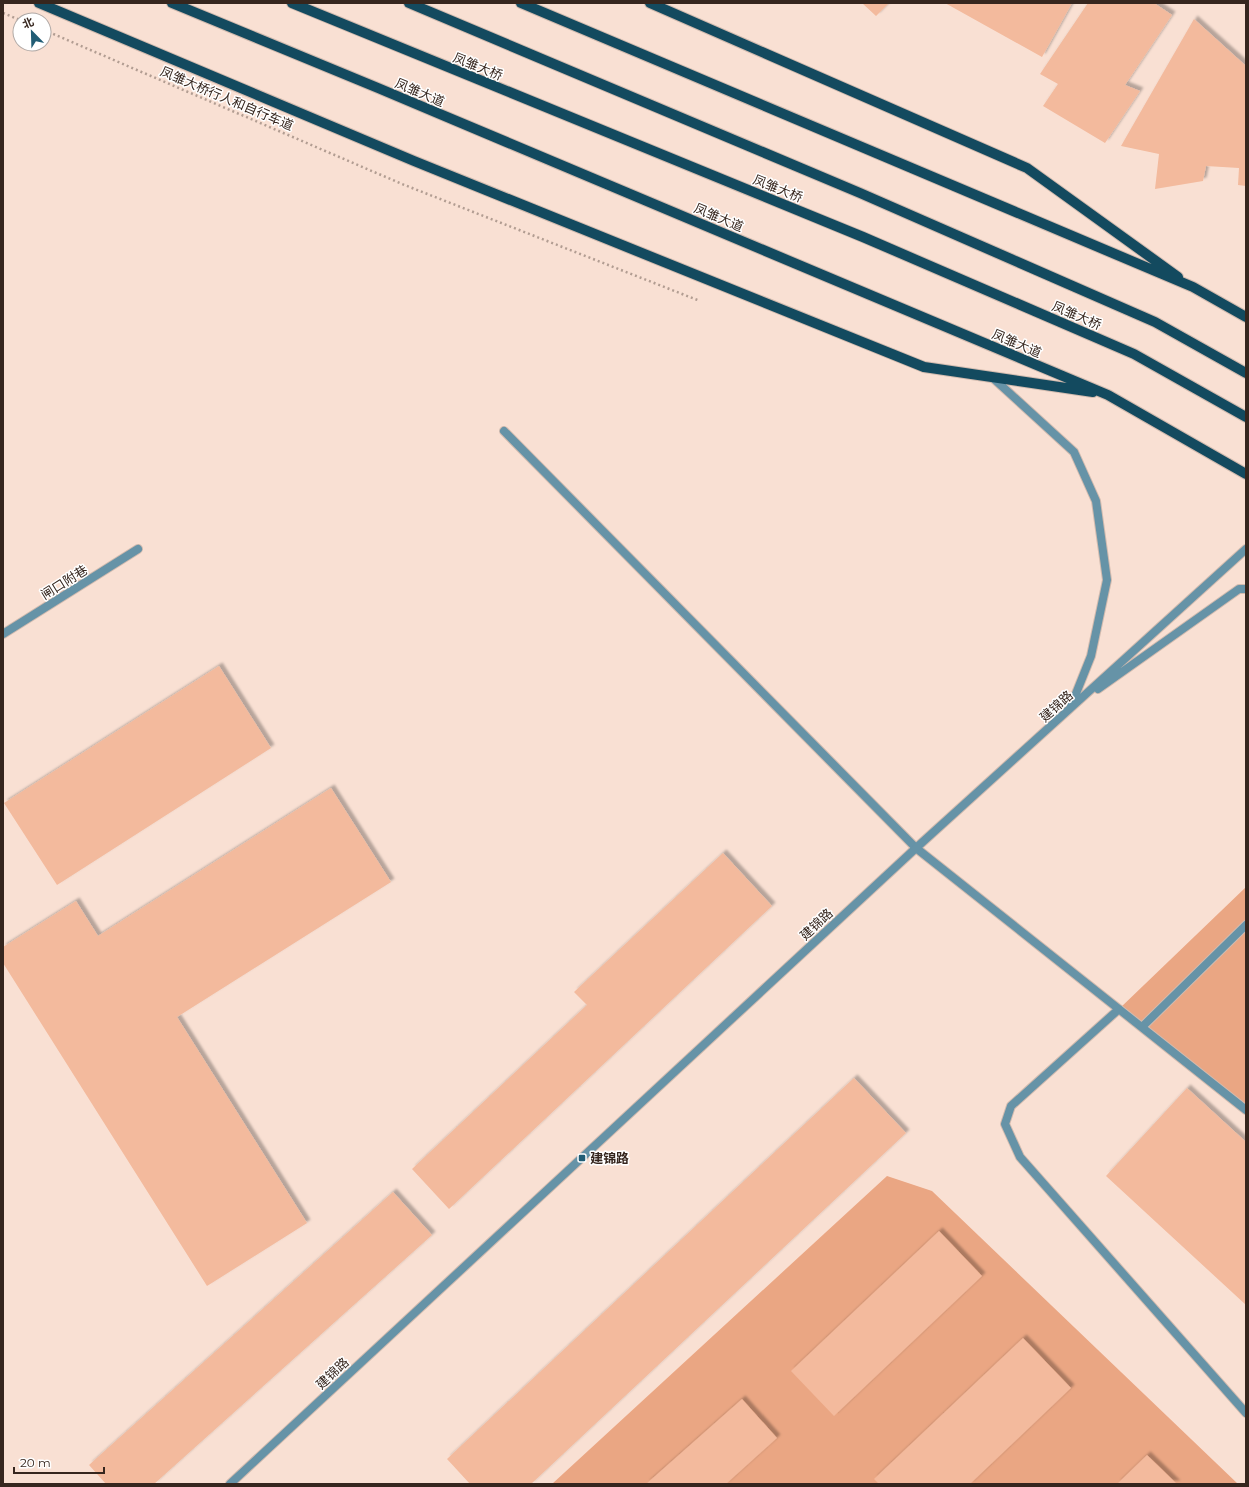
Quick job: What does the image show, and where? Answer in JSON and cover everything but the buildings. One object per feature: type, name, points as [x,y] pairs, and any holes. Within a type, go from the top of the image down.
[{"type":"main road","points":[[39,3],[414,160],[924,367],[1108,395]]},
{"type":"main road","name":"凤雏大道","points":[[172,3],[1108,395],[1246,474]]},
{"type":"main road","name":"凤雏大桥","points":[[292,3],[863,237],[1134,354],[1246,417]]},
{"type":"main road","name":"凤雏大桥","points":[[409,3],[860,193],[1155,322],[1246,373]]},
{"type":"main road","points":[[522,3],[1193,288],[1246,317]]},
{"type":"main road","points":[[650,3],[1027,168],[1193,288]]},
{"type":"street","points":[[993,378],[1074,452],[1096,501],[1107,580],[1092,656],[1069,709]]},
{"type":"street","points":[[504,431],[916,848],[1246,1110]]},
{"type":"street","name":"闸口附巷","points":[[3,634],[138,549]]},
{"type":"street","name":"建锦路","points":[[230,1484],[916,848],[1246,549]]},
{"type":"street","points":[[1069,709],[1239,590],[1246,589]]},
{"type":"street","points":[[1142,1027],[1246,925]]},
{"type":"street","points":[[1120,1009],[1011,1106],[1005,1124],[1020,1157],[1246,1413]]},
{"type":"path","name":"凤雏大桥行人和自行车道","points":[[52,33],[402,184]]},
{"type":"shaded area","points":[[1246,887],[1246,1110],[1119,1009]]},
{"type":"shaded area","points":[[887,1176],[932,1191],[1238,1484],[552,1484]]},
{"type":"place","name":"建锦路","points":[[582,1158]]}]
